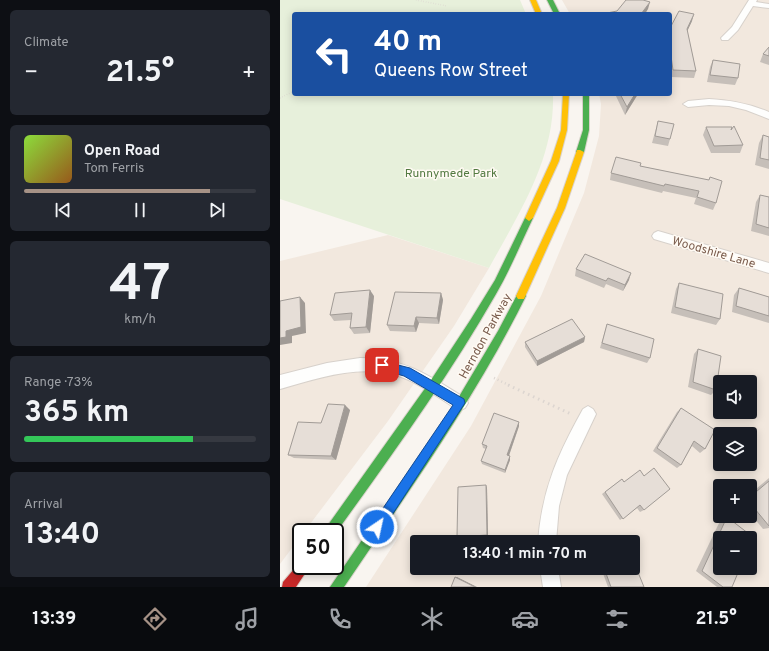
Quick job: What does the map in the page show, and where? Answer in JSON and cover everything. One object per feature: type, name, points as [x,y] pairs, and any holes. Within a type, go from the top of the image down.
[{"type":"main road","points":[[534,0],[539,12]]},
{"type":"main road","points":[[550,0],[556,12]]},
{"type":"main road","name":"Herndon Parkway","points":[[335,523],[432,386],[474,323],[494,289],[542,192],[555,161],[564,130],[566,96]]},
{"type":"main road","name":"Herndon Parkway","points":[[336,587],[445,427],[475,380],[511,316],[565,199],[573,178],[586,130],[586,96]]},
{"type":"main road","points":[[288,587],[297,575]]},
{"type":"street","points":[[725,38],[735,28],[752,1],[769,6]]},
{"type":"street","points":[[688,104],[707,102],[728,103],[742,106],[769,116]]},
{"type":"street","name":"Woodshire Lane","points":[[658,236],[769,268]]},
{"type":"street","points":[[280,382],[332,368],[382,365],[407,372],[460,403]]},
{"type":"street","points":[[547,535],[548,518],[554,488],[567,454],[586,417]]},
{"type":"street","points":[[550,575],[552,587]]},
{"type":"path","points":[[416,0],[447,6]]},
{"type":"path","points":[[280,98],[292,92]]},
{"type":"path","points":[[494,378],[586,417]]},
{"type":"shaded area","points":[[562,0],[769,0],[769,587],[366,587],[471,426],[541,296],[584,193],[599,136],[601,104],[599,96],[672,96],[672,12],[569,12]]},
{"type":"shaded area","points":[[388,235],[489,268],[454,326],[388,421],[311,523],[292,523],[292,548],[280,564],[280,261]]},
{"type":"green space","name":"Runnymede Park","points":[[280,0],[520,0],[525,12],[292,12],[292,96],[553,96],[552,118],[542,163],[523,206],[489,268],[280,199]]},
{"type":"building","points":[[626,0],[643,0],[650,2],[642,12],[612,12],[617,11]]},
{"type":"building","points":[[679,11],[694,14],[687,29],[696,71],[673,70],[672,24]]},
{"type":"building","points":[[769,47],[769,56],[763,54]]},
{"type":"building","points":[[713,60],[740,64],[738,78],[710,75]]},
{"type":"building","points":[[621,96],[634,96],[627,107]]},
{"type":"building","points":[[658,121],[674,124],[670,139],[655,136]]},
{"type":"building","points":[[734,126],[743,145],[714,146],[706,127],[732,127],[731,130]]},
{"type":"building","points":[[763,135],[769,137],[769,160],[760,158]]},
{"type":"building","points":[[616,157],[641,163],[640,166],[709,180],[710,177],[722,181],[716,203],[697,197],[699,191],[665,184],[664,186],[611,173]]},
{"type":"building","points":[[760,195],[769,197],[769,228],[756,224]]},
{"type":"building","points":[[585,254],[631,273],[625,285],[608,278],[606,281],[576,269]]},
{"type":"building","points":[[679,283],[723,294],[720,319],[675,307]]},
{"type":"building","points":[[739,288],[769,297],[769,316],[736,306]]},
{"type":"building","points":[[370,290],[366,327],[350,328],[352,313],[330,315],[335,293]]},
{"type":"building","points":[[395,292],[441,293],[437,318],[416,317],[414,326],[387,325]]},
{"type":"building","points":[[300,297],[301,327],[286,331],[286,337],[280,338],[280,301]]},
{"type":"building","points":[[572,319],[585,337],[537,361],[525,342]]},
{"type":"building","points":[[607,324],[654,339],[650,358],[602,343]]},
{"type":"building","points":[[698,349],[721,356],[718,375],[713,375],[713,389],[693,382]]},
{"type":"building","points":[[328,404],[345,405],[331,456],[288,455],[298,422],[321,423]]},
{"type":"building","points":[[681,408],[713,429],[713,434],[705,449],[694,441],[681,465],[657,448]]},
{"type":"building","points":[[494,413],[519,422],[507,455],[510,456],[505,470],[481,461],[487,446],[482,444]]},
{"type":"building","points":[[654,468],[670,489],[644,510],[640,505],[623,519],[605,492],[622,479],[624,482],[640,470],[644,476]]},
{"type":"building","points":[[769,481],[769,526],[757,511],[757,491]]},
{"type":"building","points":[[486,485],[487,535],[457,535],[458,487]]},
{"type":"building","points":[[724,523],[735,523],[745,531],[721,531]]},
{"type":"building","points":[[713,547],[713,575],[737,575],[732,587],[723,587],[702,571]]},
{"type":"building","points":[[607,575],[639,575],[644,587],[611,587]]},
{"type":"building","points":[[455,577],[475,587],[451,587]]},
{"type":"traffic: fast","points":[[550,0],[556,12]]},
{"type":"traffic: fast","points":[[580,152],[586,130],[586,96]]},
{"type":"traffic: fast","points":[[336,523],[455,353],[493,291],[529,218]]},
{"type":"traffic: fast","points":[[336,587],[434,444],[480,372],[521,296]]},
{"type":"traffic: slow","points":[[533,0],[538,12]]},
{"type":"traffic: slow","points":[[529,218],[555,161],[564,130],[566,96]]},
{"type":"traffic: slow","points":[[521,296],[561,208],[580,152]]},
{"type":"traffic: jam","points":[[288,587],[297,575]]},
{"type":"route","points":[[377,527],[460,403],[407,372],[382,365]]}]
